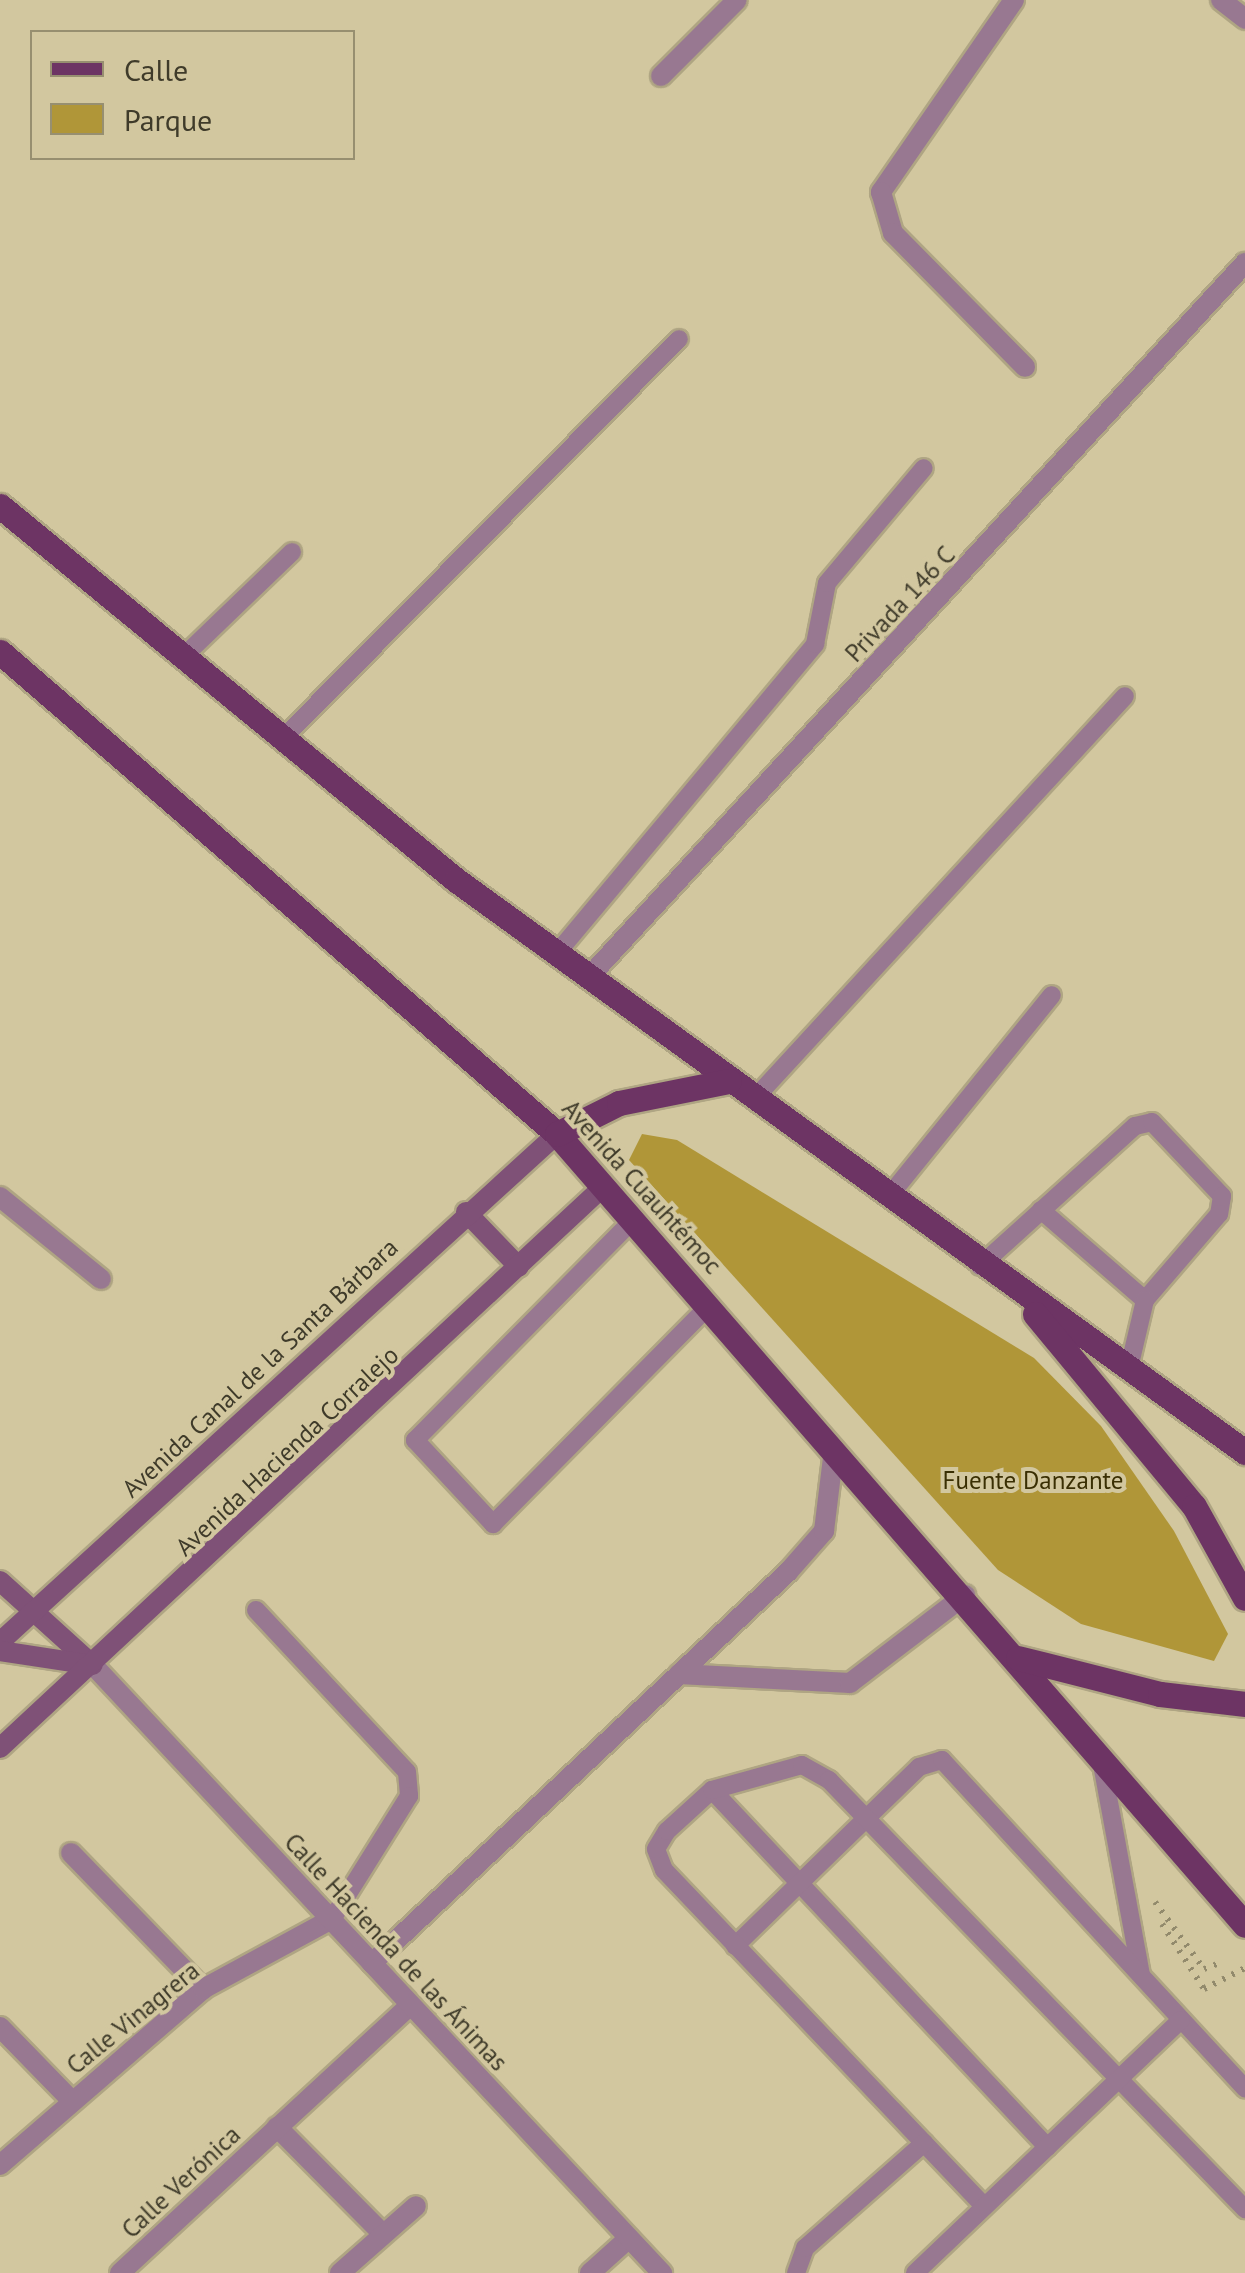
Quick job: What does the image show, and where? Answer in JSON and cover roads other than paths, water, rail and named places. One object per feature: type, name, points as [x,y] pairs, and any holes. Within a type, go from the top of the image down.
[{"type":"main road","points":[[0,506],[283,738],[557,953],[890,1195],[1015,1292],[1245,1452]]},
{"type":"main road","name":"Avenida Cuauhtémoc","points":[[0,652],[557,1134],[965,1595],[1245,1925]]},
{"type":"main road","points":[[557,1134],[619,1102],[729,1081]]},
{"type":"main road","name":"Avenida Canal de la Santa Bárbara","points":[[0,1642],[466,1212],[557,1134]]},
{"type":"main road","name":"Avenida Hacienda Corralejo","points":[[0,1748],[604,1186]]},
{"type":"main road","points":[[466,1212],[518,1267]]},
{"type":"main road","points":[[1015,1292],[1194,1506],[1245,1598]]},
{"type":"main road","points":[[0,1582],[93,1665]]},
{"type":"main road","points":[[0,1651],[93,1665]]},
{"type":"main road","points":[[1018,1658],[1160,1694],[1245,1704]]},
{"type":"street","points":[[662,76],[736,0]]},
{"type":"street","points":[[1014,0],[881,192],[894,232],[1025,367]]},
{"type":"street","points":[[1221,0],[1245,20]]},
{"type":"street","name":"Privada 146 C","points":[[589,977],[1245,263]]},
{"type":"street","points":[[0,1198],[101,1279]]},
{"type":"street","points":[[372,1963],[679,1674],[824,1531],[834,1450]]},
{"type":"street","points":[[679,1674],[850,1683],[965,1595]]},
{"type":"street","name":"Calle Hacienda de las Ánimas","points":[[93,1665],[662,2273]]},
{"type":"street","points":[[71,1853],[203,1989]]},
{"type":"street","name":"Calle Vinagrera","points":[[0,2165],[203,1989],[332,1919]]},
{"type":"street","name":"Calle Verónica","points":[[120,2273],[410,2005]]},
{"type":"street","name":"Calle Vinagrera","points":[[0,2027],[71,2100]]},
{"type":"street","name":"Calle Verónica","points":[[276,2127],[382,2233]]},
{"type":"street","points":[[340,2273],[416,2206]]},
{"type":"street","points":[[590,2273],[629,2238]]},
{"type":"lane","points":[[283,738],[679,339]]},
{"type":"lane","points":[[557,953],[815,644],[828,583],[924,468]]},
{"type":"lane","points":[[184,656],[292,552]]},
{"type":"lane","points":[[755,1098],[1125,696]]},
{"type":"lane","points":[[890,1195],[1052,995]]},
{"type":"lane","points":[[980,1266],[1135,1126],[1152,1122],[1222,1196],[1220,1214],[1145,1300],[1129,1368]]},
{"type":"lane","points":[[1041,1210],[1145,1300]]},
{"type":"lane","points":[[633,1220],[415,1440],[494,1524],[709,1306]]},
{"type":"lane","points":[[256,1610],[407,1772],[409,1796],[332,1919]]},
{"type":"lane","points":[[1100,1754],[1142,1976]]},
{"type":"lane","points":[[736,1946],[919,1767],[942,1760],[1245,2088]]},
{"type":"lane","points":[[984,2206],[664,1870],[656,1849],[712,1790],[802,1765],[865,1820],[1245,2209]]},
{"type":"lane","points":[[712,1790],[1047,2147]]},
{"type":"lane","points":[[915,2273],[1181,2020]]},
{"type":"lane","points":[[796,2273],[805,2248],[924,2143]]},
{"type":"park label","name":"Fuente Danzante","points":[[1033,1480]]}]
